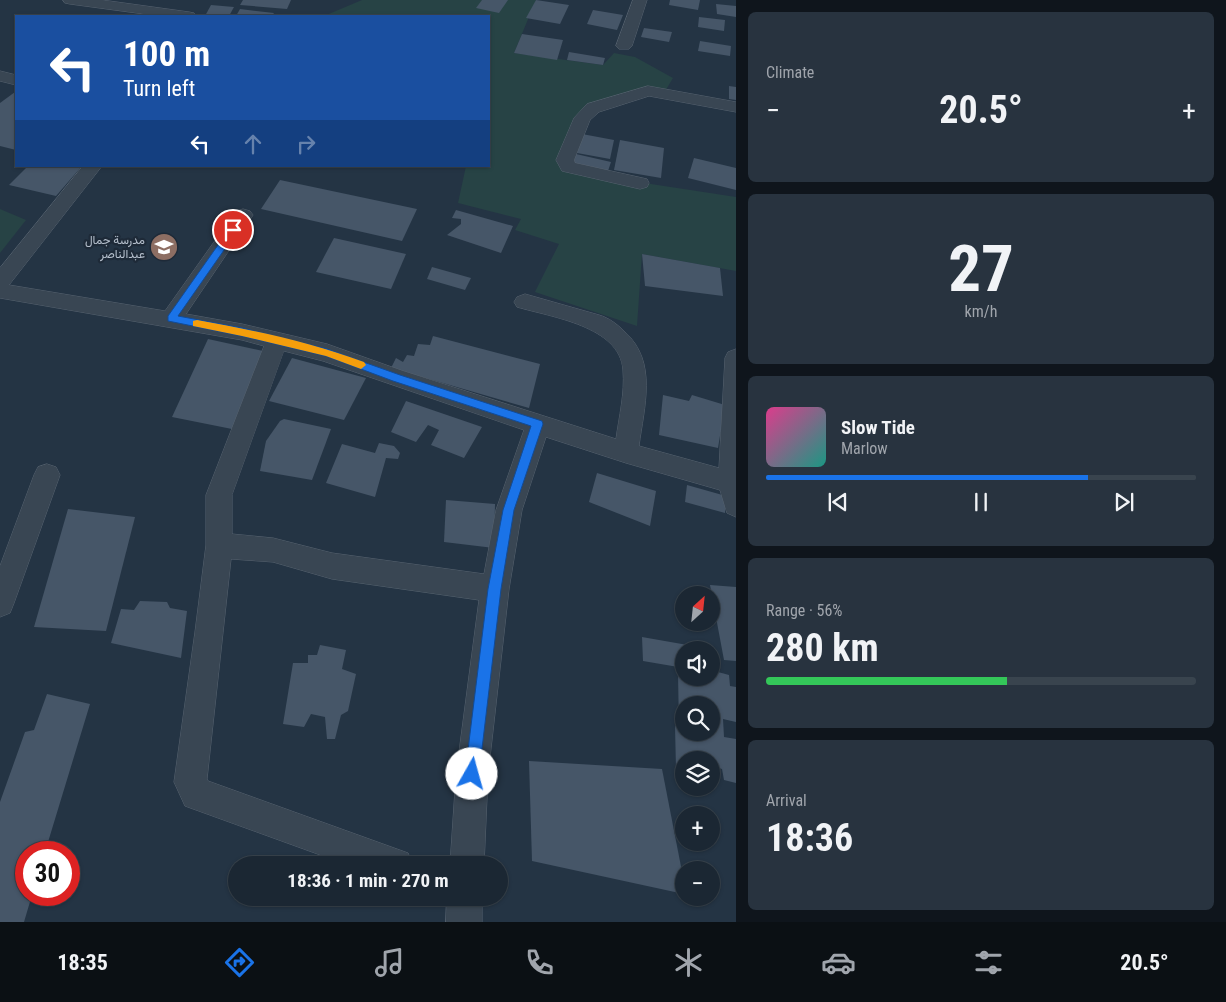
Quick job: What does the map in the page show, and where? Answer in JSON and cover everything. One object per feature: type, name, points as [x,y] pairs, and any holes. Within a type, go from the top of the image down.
[{"type":"street","points":[[70,0],[182,15]]},
{"type":"street","points":[[189,15],[193,0]]},
{"type":"street","points":[[624,46],[640,0]]},
{"type":"street","points":[[0,76],[15,80]]},
{"type":"street","points":[[640,183],[568,167],[565,160],[586,112],[593,108],[620,102],[648,91],[736,107]]},
{"type":"street","points":[[0,282],[92,167]]},
{"type":"street","points":[[172,319],[243,215]]},
{"type":"street","points":[[0,291],[242,332],[327,353],[396,378],[626,453],[734,491],[736,358]]},
{"type":"street","points":[[525,302],[599,323],[609,330],[628,351],[633,359],[635,373],[626,453]]},
{"type":"street","points":[[277,341],[219,495],[219,545],[210,632],[190,782],[197,794],[371,856]]},
{"type":"street","points":[[467,856],[472,774],[494,589],[508,510],[538,424]]},
{"type":"street","points":[[0,603],[46,475]]},
{"type":"street","points":[[219,545],[273,550],[332,566],[494,589]]},
{"type":"street","points":[[464,922],[465,906]]},
{"type":"green space","points":[[362,0],[536,0],[514,53],[603,65],[614,53],[635,57],[673,78],[664,93],[642,92],[582,118],[568,167],[651,184],[736,197],[736,271],[642,254],[637,326],[535,292],[559,244],[515,230],[521,219],[458,203],[466,167],[490,167],[490,15],[326,15]]},
{"type":"green space","points":[[0,209],[26,220],[0,253]]},
{"type":"building","points":[[243,0],[291,0],[287,9],[240,5]]},
{"type":"building","points":[[482,0],[508,0],[499,13],[476,8]]},
{"type":"building","points":[[536,0],[569,5],[560,24],[526,18]]},
{"type":"building","points":[[670,0],[700,0],[698,10],[669,5]]},
{"type":"building","points":[[716,4],[736,6],[736,17],[717,14]]},
{"type":"building","points":[[211,5],[234,7],[230,15],[206,15]]},
{"type":"building","points":[[240,9],[274,13],[273,15],[237,15]]},
{"type":"building","points":[[593,10],[623,15],[617,30],[587,24]]},
{"type":"building","points":[[699,17],[725,20],[724,31],[698,27]]},
{"type":"building","points":[[644,28],[672,32],[669,42],[641,37]]},
{"type":"building","points":[[522,34],[563,40],[557,60],[514,53]]},
{"type":"building","points":[[700,41],[731,46],[730,56],[698,51]]},
{"type":"building","points":[[569,52],[605,58],[603,65],[567,60]]},
{"type":"building","points":[[729,86],[736,87],[736,100],[729,99]]},
{"type":"building","points":[[15,92],[15,150],[0,146],[0,103]]},
{"type":"building","points":[[582,134],[614,140],[610,159],[577,153]]},
{"type":"building","points":[[620,140],[664,148],[661,178],[614,170]]},
{"type":"building","points":[[576,154],[611,162],[608,171],[573,163]]},
{"type":"building","points":[[694,158],[736,168],[736,190],[688,178]]},
{"type":"building","points":[[27,167],[81,167],[56,196],[9,185]]},
{"type":"building","points":[[280,180],[417,209],[402,241],[261,209]]},
{"type":"building","points":[[456,210],[513,226],[501,253],[447,235],[461,224],[461,219],[452,218]]},
{"type":"building","points":[[334,238],[406,254],[391,289],[316,272]]},
{"type":"building","points":[[642,254],[720,268],[723,296],[645,286]]},
{"type":"building","points":[[432,267],[471,278],[465,290],[427,279]]},
{"type":"building","points":[[433,336],[540,364],[529,408],[391,368],[396,358],[403,362],[407,355],[414,356],[418,344],[430,345]]},
{"type":"building","points":[[208,339],[263,351],[232,429],[172,417]]},
{"type":"building","points":[[292,358],[366,378],[344,420],[269,401]]},
{"type":"building","points":[[663,395],[689,401],[692,395],[725,405],[718,448],[659,435]]},
{"type":"building","points":[[406,401],[482,427],[464,458],[431,445],[439,430],[428,425],[416,442],[391,432]]},
{"type":"building","points":[[284,419],[331,429],[312,480],[260,471],[266,441],[280,421]]},
{"type":"building","points":[[379,443],[394,446],[400,453],[398,459],[386,458],[375,497],[326,483],[342,444],[375,453]]},
{"type":"building","points":[[597,473],[656,491],[650,526],[589,502]]},
{"type":"building","points":[[687,485],[726,496],[725,513],[685,502]]},
{"type":"building","points":[[446,500],[495,504],[494,548],[444,542]]},
{"type":"building","points":[[68,509],[135,517],[106,631],[34,627]]},
{"type":"building","points":[[710,585],[736,587],[736,661],[724,660],[719,631],[720,586]]},
{"type":"building","points":[[140,601],[167,602],[170,608],[187,611],[181,658],[111,643],[121,609],[134,610]]},
{"type":"building","points":[[642,637],[675,643],[675,666],[643,661]]},
{"type":"building","points":[[320,645],[346,650],[342,669],[356,674],[348,711],[341,715],[335,739],[327,739],[325,717],[311,714],[304,727],[283,724],[293,663],[308,663],[308,655],[317,655]]},
{"type":"building","points":[[720,673],[729,675],[730,686],[736,687],[736,722],[723,719],[724,737],[736,739],[736,783],[724,780],[722,769],[720,768],[720,751],[676,751],[675,741],[720,741],[720,696],[678,696],[678,686],[720,686]]},
{"type":"building","points":[[47,694],[90,704],[48,841],[15,841],[15,906],[29,906],[24,922],[0,922],[0,802],[25,732],[34,730]]},
{"type":"building","points":[[529,761],[662,769],[675,836],[675,851],[678,851],[680,861],[675,861],[675,892],[532,861]]},
{"type":"slow traffic","points":[[197,323],[327,353],[361,365]]},
{"type":"place","name":"مدرسة جمال عبدالناصر","points":[[164,247]]},
{"type":"route","points":[[233,230],[172,319],[242,332],[327,353],[396,378],[538,424],[508,510],[494,589],[472,774]]}]
